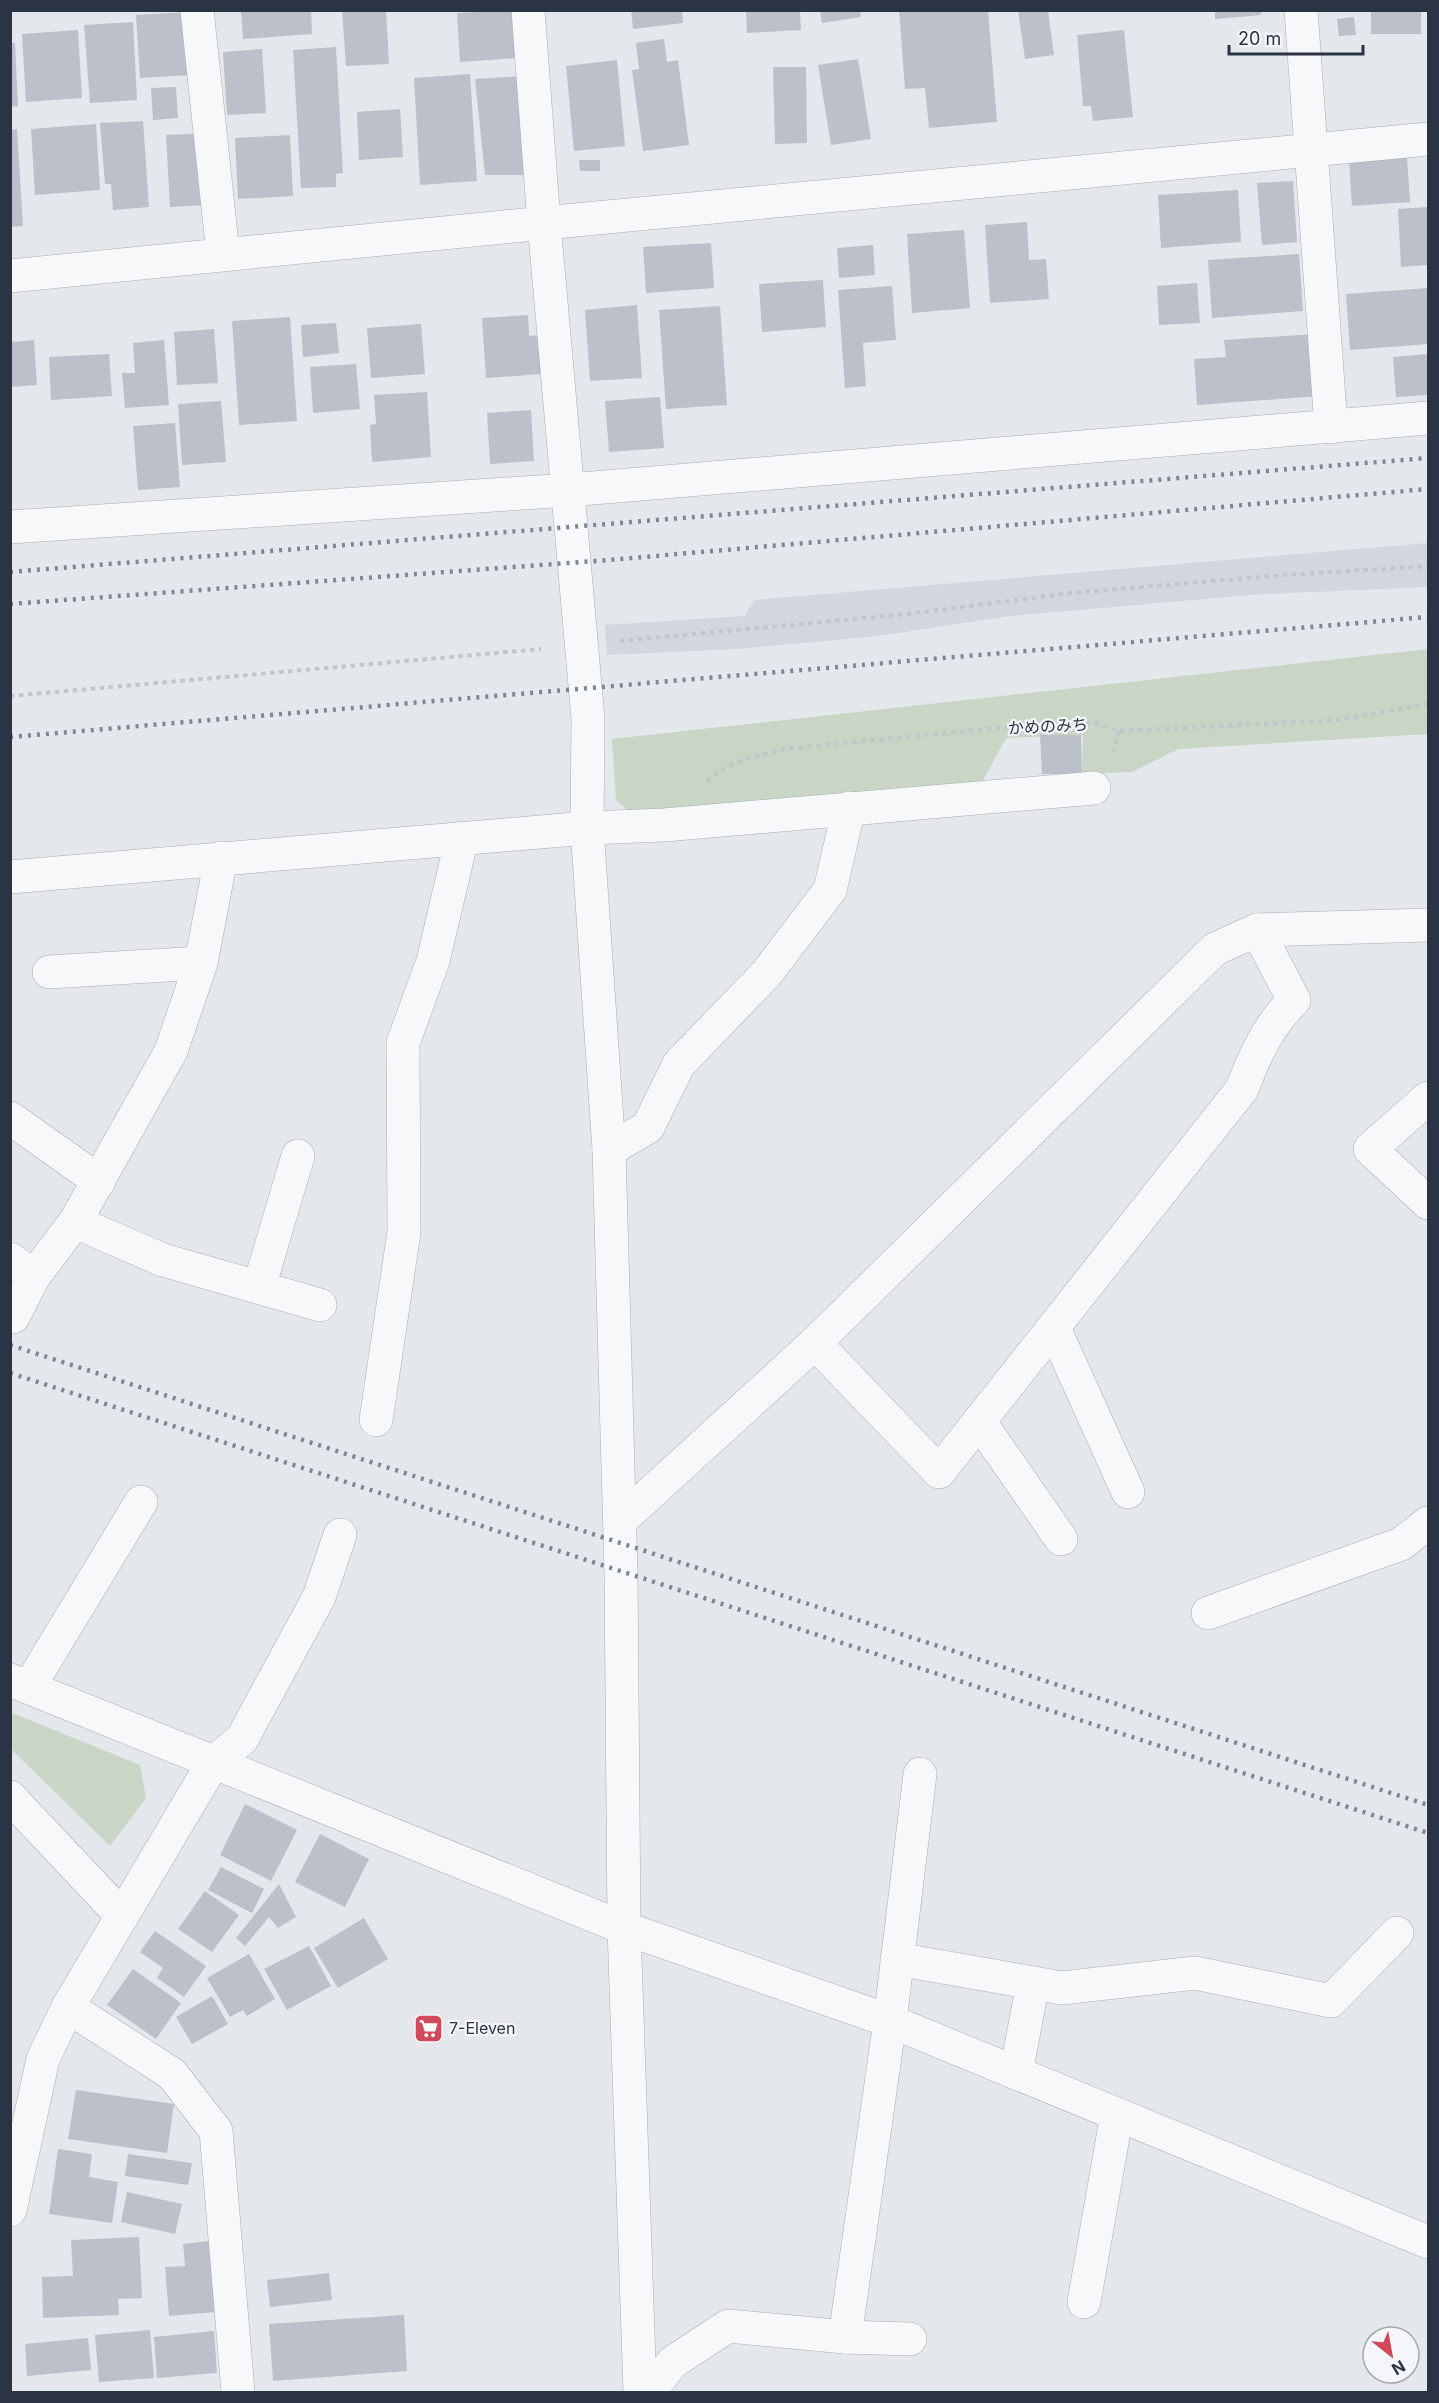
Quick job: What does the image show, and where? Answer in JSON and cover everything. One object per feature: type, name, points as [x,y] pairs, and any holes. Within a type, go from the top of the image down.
[{"type":"street","points":[[197,10],[223,254]]},
{"type":"street","points":[[528,10],[544,222],[590,742],[587,828],[609,1150],[620,1521],[624,1928],[640,2392]]},
{"type":"street","points":[[1301,10],[1331,427]]},
{"type":"street","points":[[10,276],[544,222],[1428,139]]},
{"type":"street","points":[[10,527],[569,490],[1428,418]]},
{"type":"street","points":[[10,877],[462,838],[587,828],[664,825],[1094,788]]},
{"type":"street","points":[[609,1150],[648,1127],[679,1064],[766,974],[830,890],[849,808]]},
{"type":"street","points":[[376,1420],[404,1232],[403,1043],[433,961],[462,838]]},
{"type":"street","points":[[13,1317],[22,1267],[75,1222],[171,1051],[201,963],[221,858]]},
{"type":"street","points":[[620,1521],[815,1343],[1215,949],[1257,930],[1428,925]]},
{"type":"street","points":[[815,1343],[939,1473],[1242,1089],[1261,1042],[1280,1014],[1294,1000],[1257,930]]},
{"type":"street","points":[[49,972],[201,963]]},
{"type":"street","points":[[1428,1098],[1370,1149],[1428,1203]]},
{"type":"street","points":[[10,1118],[99,1181]]},
{"type":"street","points":[[259,1287],[298,1156]]},
{"type":"street","points":[[75,1222],[163,1260],[320,1305]]},
{"type":"street","points":[[1054,1328],[1128,1492]]},
{"type":"street","points":[[979,1421],[1061,1539]]},
{"type":"street","points":[[141,1502],[20,1683],[624,1928],[890,2021],[1428,2242]]},
{"type":"street","points":[[1208,1613],[1401,1544],[1428,1523]]},
{"type":"street","points":[[10,2210],[18,2140],[43,2059],[68,2007],[213,1763],[242,1739],[319,1597],[340,1535]]},
{"type":"street","points":[[845,2337],[890,2021],[920,1774]]},
{"type":"street","points":[[10,1797],[122,1916]]},
{"type":"street","points":[[897,1959],[1062,1988],[1195,1973],[1331,2001],[1397,1933]]},
{"type":"street","points":[[1016,2073],[1033,1983]]},
{"type":"street","points":[[68,2007],[172,2074],[216,2131],[238,2392]]},
{"type":"street","points":[[1084,2302],[1117,2114]]},
{"type":"street","points":[[649,2392],[673,2362],[728,2326],[845,2337],[910,2339]]},
{"type":"path","points":[[10,696],[907,614],[1071,593],[1284,575],[1428,566]]},
{"type":"path","name":"かめのみち","points":[[706,782],[713,775],[751,757],[785,749],[1028,725],[1095,723],[1119,730],[1336,720],[1428,704]]},
{"type":"shaded area","points":[[1428,543],[1428,587],[1262,594],[1010,616],[878,636],[738,649],[607,655],[605,625],[745,616],[754,600]]},
{"type":"green space","points":[[1428,649],[1428,734],[1179,749],[1132,772],[1082,774],[1083,735],[1006,738],[980,786],[632,814],[616,800],[612,739]]},
{"type":"green space","points":[[10,1712],[140,1765],[146,1798],[110,1846],[11,1749]]},
{"type":"building","points":[[241,10],[311,10],[312,34],[243,39]]},
{"type":"building","points":[[342,10],[386,10],[389,64],[346,66]]},
{"type":"building","points":[[516,10],[519,58],[460,62],[457,13]]},
{"type":"building","points":[[631,10],[682,10],[683,23],[633,29]]},
{"type":"building","points":[[746,10],[800,10],[801,30],[747,33]]},
{"type":"building","points":[[820,10],[860,10],[861,17],[822,23]]},
{"type":"building","points":[[899,10],[988,10],[997,122],[929,128],[925,88],[905,89]]},
{"type":"building","points":[[1018,10],[1048,10],[1054,55],[1025,59]]},
{"type":"building","points":[[1215,10],[1261,10],[1261,15],[1215,19]]},
{"type":"building","points":[[1371,10],[1421,10],[1421,34],[1371,34]]},
{"type":"building","points":[[188,12],[192,75],[140,78],[136,15]]},
{"type":"building","points":[[1354,17],[1356,35],[1339,36],[1337,19]]},
{"type":"building","points":[[133,22],[137,100],[90,103],[84,25]]},
{"type":"building","points":[[78,30],[82,98],[26,102],[22,34]]},
{"type":"building","points":[[1124,30],[1133,117],[1093,121],[1091,106],[1083,106],[1077,35]]},
{"type":"building","points":[[664,39],[667,62],[678,60],[689,145],[643,151],[632,70],[639,69],[636,43]]},
{"type":"building","points":[[10,43],[15,43],[18,106],[10,107]]},
{"type":"building","points":[[336,47],[343,173],[336,174],[336,187],[301,188],[293,50]]},
{"type":"building","points":[[262,49],[266,113],[227,115],[223,52]]},
{"type":"building","points":[[858,59],[871,139],[831,145],[818,65]]},
{"type":"building","points":[[617,60],[625,146],[574,151],[566,66]]},
{"type":"building","points":[[773,67],[806,67],[807,143],[775,144]]},
{"type":"building","points":[[470,74],[477,181],[420,185],[414,78]]},
{"type":"building","points":[[524,76],[533,175],[485,175],[475,79]]},
{"type":"building","points":[[176,87],[178,118],[153,120],[151,88]]},
{"type":"building","points":[[400,109],[403,157],[359,160],[357,112]]},
{"type":"building","points":[[143,121],[149,207],[113,210],[111,184],[105,184],[100,123]]},
{"type":"building","points":[[96,124],[100,190],[35,195],[31,129]]},
{"type":"building","points":[[17,129],[23,226],[10,227],[10,130]]},
{"type":"building","points":[[205,133],[209,205],[170,207],[166,135]]},
{"type":"building","points":[[290,135],[293,196],[238,199],[235,138]]},
{"type":"building","points":[[1407,157],[1410,202],[1352,206],[1349,161]]},
{"type":"building","points":[[579,160],[600,160],[600,171],[580,171]]},
{"type":"building","points":[[1293,181],[1297,242],[1262,245],[1257,183]]},
{"type":"building","points":[[1238,190],[1241,242],[1161,248],[1158,195]]},
{"type":"building","points":[[1428,207],[1428,265],[1401,267],[1398,209]]},
{"type":"building","points":[[1027,222],[1029,260],[1046,259],[1049,299],[990,303],[985,225]]},
{"type":"building","points":[[964,230],[970,308],[912,313],[907,234]]},
{"type":"building","points":[[711,243],[714,288],[646,293],[643,247]]},
{"type":"building","points":[[873,245],[875,275],[839,278],[837,248]]},
{"type":"building","points":[[1299,254],[1303,311],[1212,318],[1208,260]]},
{"type":"building","points":[[823,280],[826,327],[762,332],[759,284]]},
{"type":"building","points":[[1197,283],[1200,323],[1159,325],[1157,286]]},
{"type":"building","points":[[892,286],[896,340],[863,343],[866,386],[845,388],[838,290]]},
{"type":"building","points":[[1428,288],[1428,344],[1350,350],[1346,294]]},
{"type":"building","points":[[637,305],[642,378],[590,381],[585,310]]},
{"type":"building","points":[[720,306],[727,405],[666,409],[659,310]]},
{"type":"building","points":[[528,315],[529,336],[540,335],[543,374],[486,378],[482,318]]},
{"type":"building","points":[[290,317],[297,421],[239,425],[232,321]]},
{"type":"building","points":[[336,323],[339,353],[303,357],[301,325]]},
{"type":"building","points":[[421,324],[425,374],[371,378],[367,328]]},
{"type":"building","points":[[214,329],[218,383],[177,385],[174,332]]},
{"type":"building","points":[[1316,334],[1321,396],[1197,405],[1194,359],[1226,357],[1224,340]]},
{"type":"building","points":[[34,340],[37,385],[10,387],[10,342]]},
{"type":"building","points":[[164,340],[169,405],[125,408],[122,373],[135,373],[133,343]]},
{"type":"building","points":[[109,354],[112,396],[51,400],[49,357]]},
{"type":"building","points":[[1428,354],[1428,395],[1396,397],[1393,357]]},
{"type":"building","points":[[356,364],[360,409],[313,413],[310,367]]},
{"type":"building","points":[[427,392],[431,457],[372,462],[370,425],[376,424],[374,395]]},
{"type":"building","points":[[660,397],[664,448],[609,452],[605,401]]},
{"type":"building","points":[[221,401],[226,462],[182,465],[178,404]]},
{"type":"building","points":[[531,410],[534,461],[490,464],[487,413]]},
{"type":"building","points":[[175,423],[180,487],[138,490],[133,426]]},
{"type":"building","points":[[1040,735],[1081,735],[1082,774],[1042,774]]},
{"type":"building","points":[[245,1804],[297,1830],[271,1881],[220,1855]]},
{"type":"building","points":[[320,1834],[369,1859],[345,1907],[295,1882]]},
{"type":"building","points":[[221,1867],[264,1889],[252,1913],[208,1890]]},
{"type":"building","points":[[279,1884],[296,1917],[278,1928],[269,1917],[245,1946],[236,1938]]},
{"type":"building","points":[[205,1891],[239,1915],[212,1952],[178,1929]]},
{"type":"building","points":[[364,1918],[388,1959],[338,1988],[314,1948]]},
{"type":"building","points":[[155,1931],[206,1966],[184,1997],[157,1978],[163,1968],[140,1952]]},
{"type":"building","points":[[309,1946],[331,1986],[287,2010],[264,1969]]},
{"type":"building","points":[[249,1954],[275,1999],[247,2016],[243,2010],[230,2017],[207,1978]]},
{"type":"building","points":[[133,1969],[181,2003],[156,2039],[107,2005]]},
{"type":"building","points":[[212,1996],[228,2024],[192,2044],[176,2017]]},
{"type":"building","points":[[76,2090],[174,2104],[167,2153],[68,2139]]},
{"type":"building","points":[[58,2149],[92,2154],[89,2177],[118,2182],[112,2223],[49,2214]]},
{"type":"building","points":[[128,2154],[192,2163],[188,2185],[125,2176]]},
{"type":"building","points":[[127,2192],[182,2204],[175,2234],[121,2222]]},
{"type":"building","points":[[139,2237],[142,2298],[118,2299],[119,2315],[43,2318],[42,2277],[73,2276],[71,2240]]},
{"type":"building","points":[[210,2241],[216,2312],[169,2316],[165,2267],[185,2266],[183,2244]]},
{"type":"building","points":[[329,2273],[332,2300],[270,2307],[267,2280]]},
{"type":"building","points":[[404,2315],[407,2371],[273,2381],[269,2324]]},
{"type":"building","points":[[150,2330],[154,2378],[99,2382],[95,2335]]},
{"type":"building","points":[[214,2331],[217,2373],[157,2378],[154,2337]]},
{"type":"building","points":[[88,2338],[91,2370],[27,2376],[25,2344]]},
{"type":"railway","points":[[10,572],[1428,458]]},
{"type":"railway","points":[[10,604],[609,560],[1428,489]]},
{"type":"railway","points":[[10,737],[1428,617]]},
{"type":"railway","points":[[10,1345],[1428,1805]]},
{"type":"railway","points":[[10,1373],[1428,1833]]},
{"type":"place","name":"7-Eleven","points":[[428,2028]]}]
